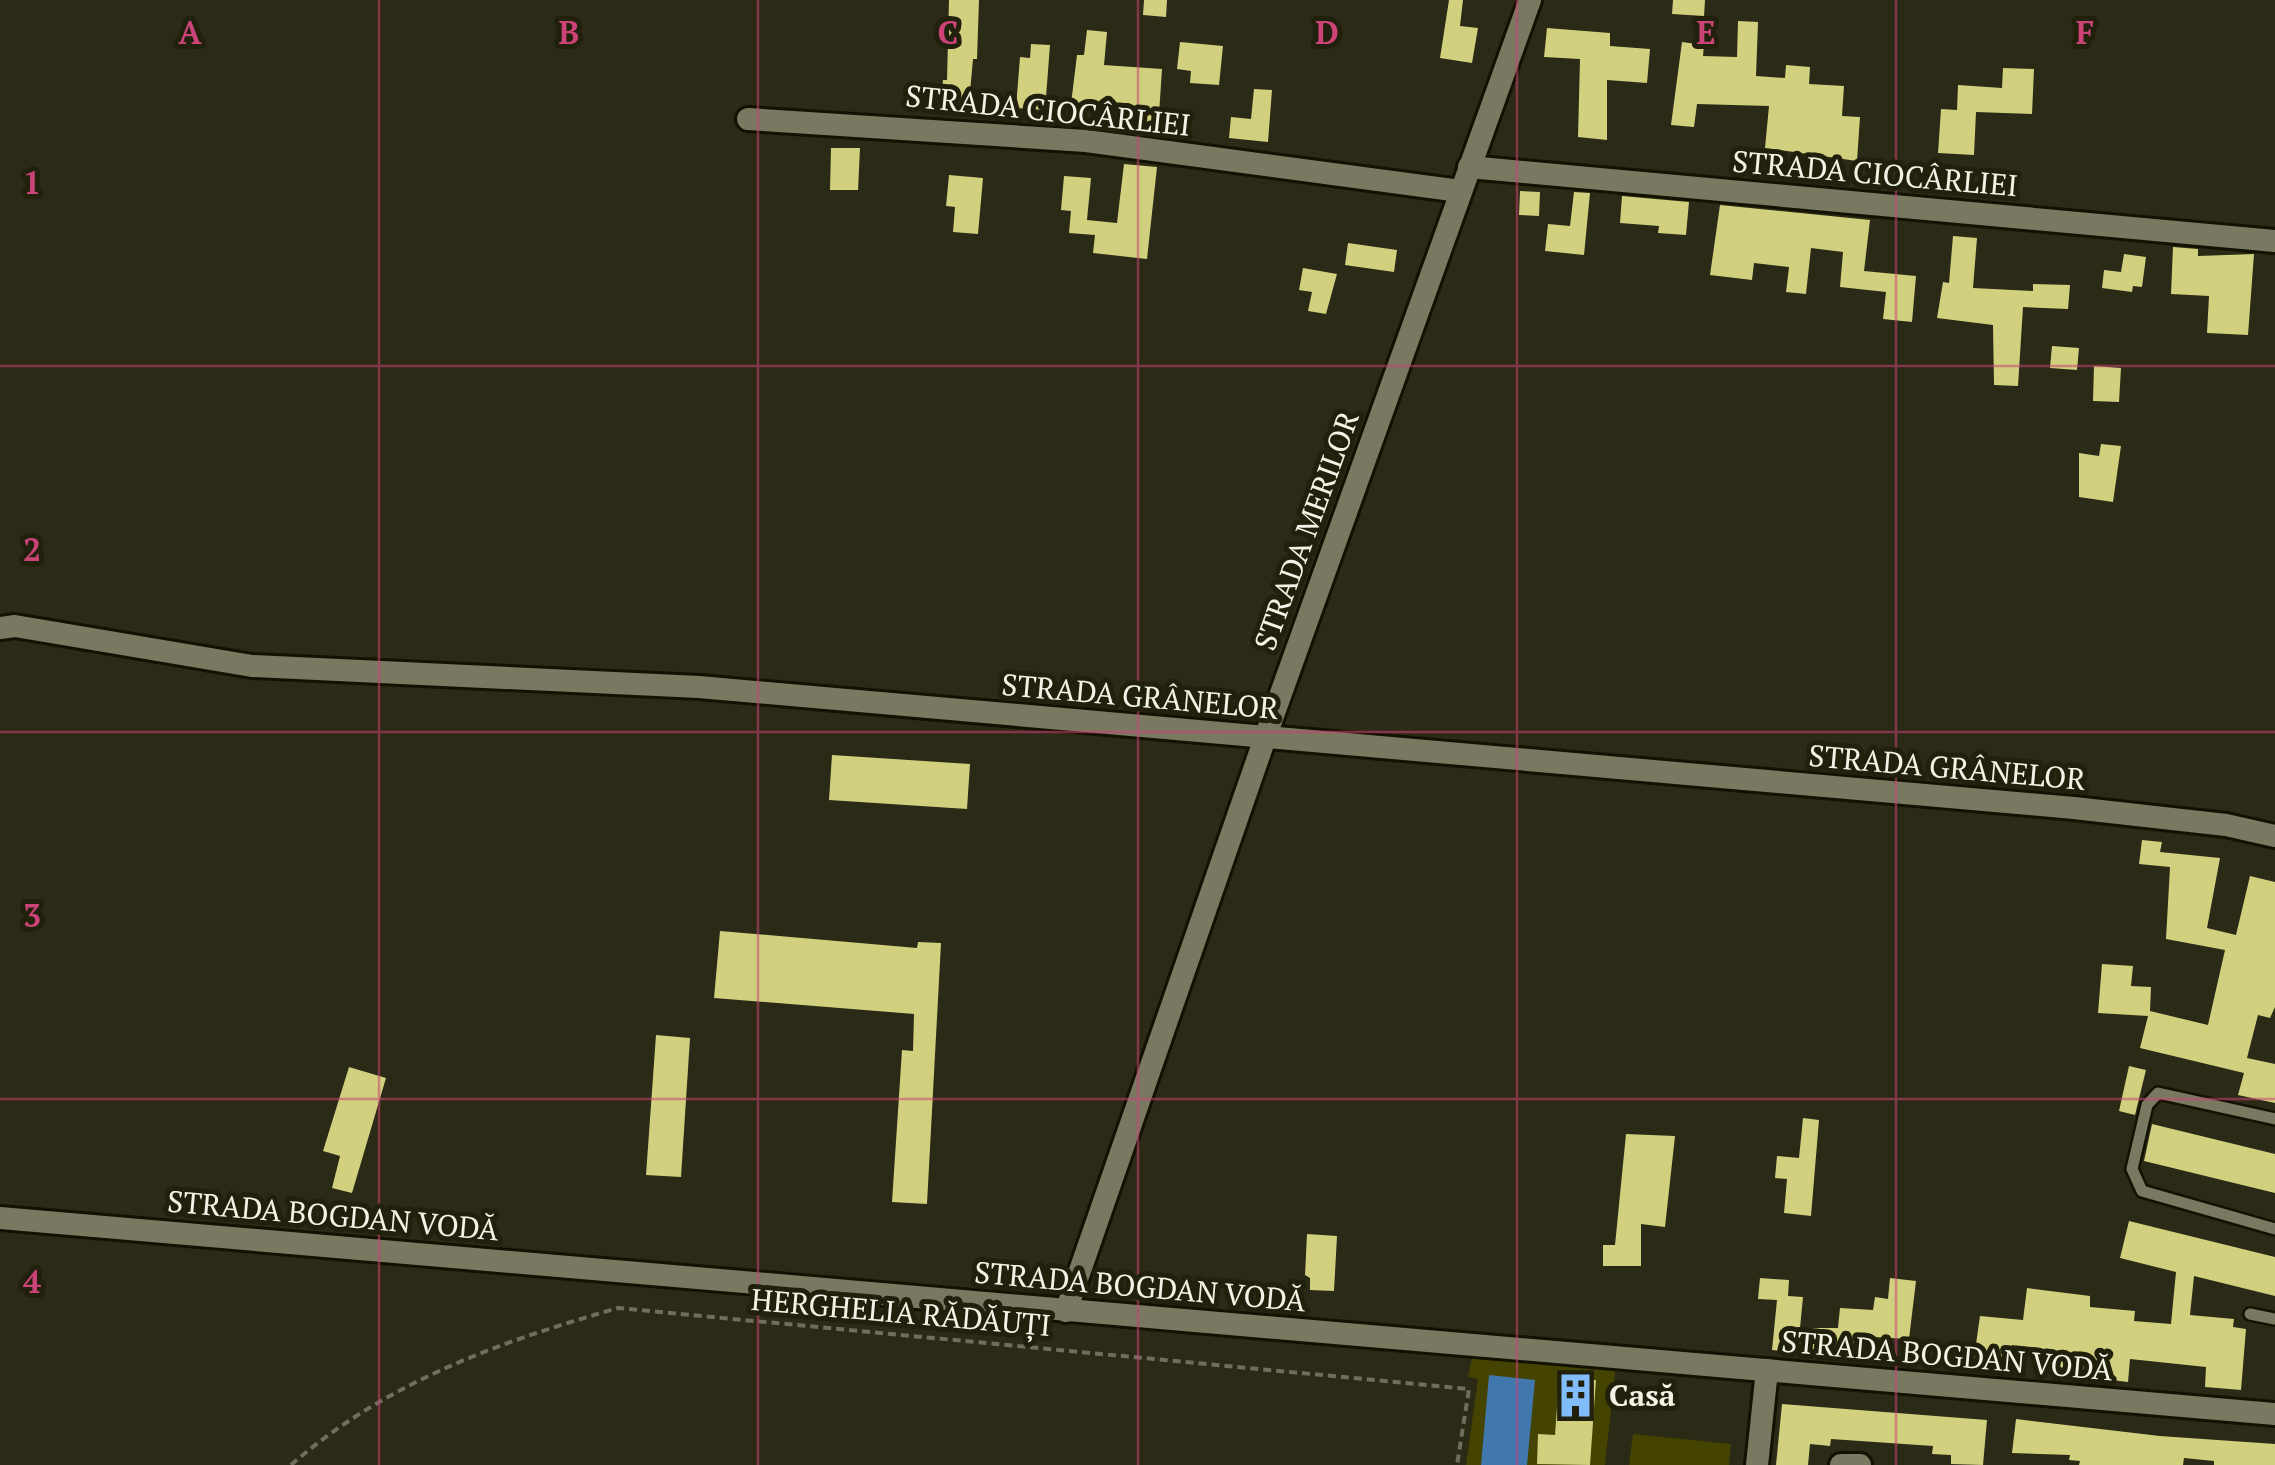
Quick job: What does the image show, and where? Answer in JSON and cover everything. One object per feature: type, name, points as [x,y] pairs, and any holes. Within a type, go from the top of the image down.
[{"type":"street","name":"STRADA MERILOR","points":[[1066,1310],[1264,738],[1530,0]]},
{"type":"street","name":"STRADA CIOCÂRLIEI","points":[[748,119],[1086,141],[1460,190]]},
{"type":"street","name":"STRADA CIOCÂRLIEI","points":[[1469,168],[2275,241]]},
{"type":"street","name":"STRADA GRÂNELOR","points":[[0,628],[15,626],[252,666],[699,687],[2074,808],[2226,825],[2275,836]]},
{"type":"street","name":"STRADA BOGDAN VODĂ","points":[[0,1218],[2275,1414]]},
{"type":"street","points":[[1757,1465],[1767,1370]]},
{"type":"street","points":[[1841,1465],[1860,1465]]},
{"type":"lane","points":[[2275,1120],[2158,1093],[2148,1105],[2132,1170],[2142,1191],[2275,1229]]},
{"type":"lane","points":[[2250,1314],[2275,1319]]},
{"type":"path","name":"HERGHELIA RĂDĂUȚI","points":[[291,1465],[412,1382],[506,1340],[618,1308],[1469,1389],[1457,1465]]},
{"type":"shaded area","points":[[1473,1352],[1616,1363],[1605,1465],[1466,1465],[1478,1379],[1468,1377]]},
{"type":"shaded area","points":[[1633,1434],[1731,1444],[1729,1465],[1629,1465]]},
{"type":"water","points":[[1489,1375],[1535,1380],[1527,1465],[1481,1465]]},
{"type":"building","points":[[949,0],[979,0],[977,59],[973,59],[968,114],[940,112],[943,80],[947,80]]},
{"type":"building","points":[[1144,0],[1167,0],[1166,17],[1143,15]]},
{"type":"building","points":[[1449,0],[1463,0],[1460,26],[1478,28],[1472,63],[1440,58]]},
{"type":"building","points":[[1673,0],[1705,0],[1704,16],[1672,14]]},
{"type":"building","points":[[1738,21],[1758,22],[1756,76],[1785,78],[1786,65],[1810,67],[1809,84],[1844,86],[1842,116],[1860,117],[1857,161],[1765,148],[1769,106],[1697,104],[1694,127],[1671,125],[1682,42],[1704,45],[1703,56],[1737,57]]},
{"type":"building","points":[[1547,28],[1610,33],[1610,46],[1650,49],[1647,83],[1607,80],[1607,140],[1578,137],[1580,59],[1544,57]]},
{"type":"building","points":[[1087,30],[1107,32],[1104,65],[1162,69],[1158,129],[1115,126],[1116,108],[1071,104],[1077,55],[1084,55]]},
{"type":"building","points":[[1180,42],[1223,46],[1219,85],[1190,83],[1191,71],[1177,69]]},
{"type":"building","points":[[1031,44],[1050,45],[1045,110],[1016,108],[1020,57],[1030,58]]},
{"type":"building","points":[[2003,68],[2034,69],[2032,114],[1976,112],[1974,155],[1938,153],[1941,109],[1957,110],[1958,85],[2002,88]]},
{"type":"building","points":[[1254,89],[1272,90],[1268,142],[1229,138],[1231,117],[1251,119]]},
{"type":"building","points":[[831,148],[860,148],[858,190],[830,190]]},
{"type":"building","points":[[1124,164],[1157,167],[1147,259],[1093,253],[1095,235],[1069,233],[1071,211],[1061,210],[1064,176],[1091,178],[1087,220],[1117,223]]},
{"type":"building","points":[[949,175],[983,178],[978,234],[953,232],[955,207],[946,206]]},
{"type":"building","points":[[1520,191],[1540,192],[1539,216],[1519,215]]},
{"type":"building","points":[[1574,192],[1590,193],[1584,255],[1545,251],[1548,224],[1570,226]]},
{"type":"building","points":[[1622,196],[1689,202],[1686,235],[1658,233],[1659,226],[1620,223]]},
{"type":"building","points":[[1720,205],[1870,220],[1864,271],[1916,276],[1912,322],[1883,319],[1886,292],[1840,287],[1843,252],[1811,248],[1806,294],[1786,292],[1789,267],[1754,263],[1752,280],[1710,275]]},
{"type":"building","points":[[1953,236],[1977,238],[1973,288],[2033,291],[2033,284],[2070,285],[2068,309],[2023,307],[2018,386],[1994,385],[1993,325],[1937,318],[1943,282],[1949,283]]},
{"type":"building","points":[[1348,243],[1397,250],[1394,272],[1345,265]]},
{"type":"building","points":[[2173,247],[2198,249],[2198,256],[2254,254],[2248,335],[2207,333],[2209,296],[2171,294]]},
{"type":"building","points":[[2124,254],[2146,257],[2142,287],[2133,286],[2132,292],[2102,288],[2104,270],[2121,272]]},
{"type":"building","points":[[1303,268],[1337,274],[1326,314],[1308,311],[1312,292],[1299,290]]},
{"type":"building","points":[[2052,346],[2079,348],[2077,370],[2050,368]]},
{"type":"building","points":[[2094,366],[2121,368],[2119,402],[2093,401]]},
{"type":"building","points":[[2101,444],[2121,446],[2113,502],[2079,497],[2079,453],[2099,456]]},
{"type":"building","points":[[832,755],[970,764],[967,809],[829,800]]},
{"type":"building","points":[[2142,840],[2162,842],[2160,852],[2220,858],[2207,928],[2236,935],[2250,876],[2275,882],[2275,1007],[2270,1018],[2258,1015],[2247,1058],[2275,1064],[2275,1103],[2238,1095],[2244,1073],[2140,1048],[2148,1016],[2098,1013],[2102,964],[2133,966],[2131,986],[2151,987],[2150,1011],[2208,1025],[2225,950],[2166,939],[2170,867],[2139,864]]},
{"type":"building","points":[[720,931],[917,948],[918,942],[941,943],[927,1204],[892,1202],[902,1050],[913,1051],[914,1014],[714,998]]},
{"type":"building","points":[[656,1035],[690,1038],[681,1177],[646,1175]]},
{"type":"building","points":[[2129,1066],[2146,1070],[2135,1115],[2119,1111]]},
{"type":"building","points":[[349,1067],[386,1078],[352,1193],[332,1188],[340,1156],[323,1151]]},
{"type":"building","points":[[1803,1118],[1819,1120],[1811,1216],[1784,1213],[1787,1179],[1775,1178],[1777,1156],[1799,1158]]},
{"type":"building","points":[[2152,1124],[2275,1154],[2275,1193],[2144,1161]]},
{"type":"building","points":[[1626,1134],[1675,1136],[1665,1227],[1641,1224],[1641,1266],[1603,1266],[1603,1245],[1615,1245]]},
{"type":"building","points":[[2129,1221],[2275,1257],[2275,1296],[2194,1276],[2190,1315],[2234,1319],[2233,1327],[2246,1329],[2241,1390],[2205,1387],[2206,1367],[2130,1359],[2128,1382],[2094,1378],[2094,1371],[2040,1365],[2041,1348],[2012,1345],[2011,1358],[1974,1358],[1980,1316],[2023,1320],[2027,1288],[2090,1296],[2090,1307],[2135,1311],[2134,1321],[2171,1324],[2176,1272],[2120,1258]]},
{"type":"building","points":[[1307,1234],[1337,1236],[1334,1291],[1310,1290],[1310,1278],[1305,1275]]},
{"type":"building","points":[[1760,1278],[1789,1280],[1788,1296],[1803,1297],[1800,1328],[1838,1328],[1840,1308],[1873,1310],[1875,1297],[1888,1299],[1890,1278],[1916,1281],[1909,1339],[1854,1336],[1853,1357],[1772,1350],[1777,1300],[1758,1299]]},
{"type":"building","points":[[1559,1380],[1596,1380],[1590,1465],[1537,1464],[1538,1434],[1555,1435]]},
{"type":"building","points":[[1782,1404],[1987,1420],[1983,1465],[1951,1464],[1951,1455],[1932,1454],[1933,1446],[1831,1439],[1830,1446],[1810,1444],[1808,1465],[1776,1465]]},
{"type":"building","points":[[2016,1419],[2160,1436],[2275,1444],[2275,1465],[2214,1465],[2214,1461],[2184,1458],[2183,1465],[2079,1465],[2080,1461],[2069,1460],[2070,1455],[2012,1453]]},
{"type":"place","name":"Casă","points":[[1576,1396]]}]
